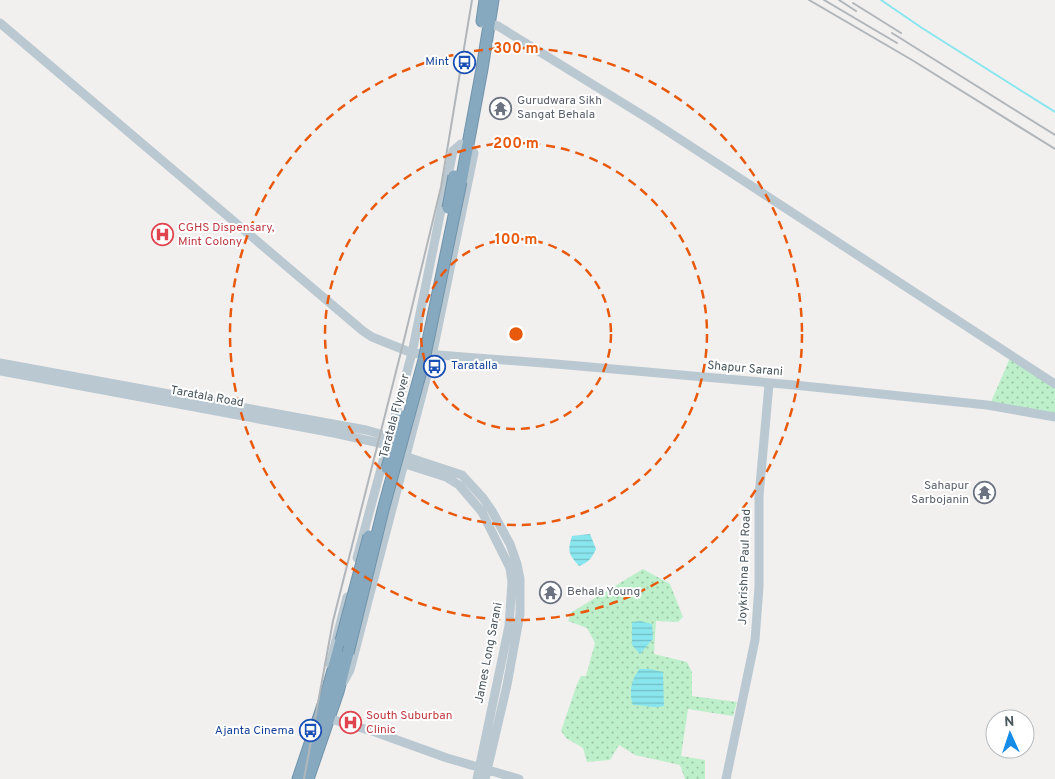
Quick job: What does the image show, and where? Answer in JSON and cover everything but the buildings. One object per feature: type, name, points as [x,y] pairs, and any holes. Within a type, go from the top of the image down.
[{"type":"highway","points":[[484,0],[486,23]]},
{"type":"highway","points":[[486,23],[493,0]]},
{"type":"highway","name":"Taratala Flyover","points":[[333,691],[341,641],[419,355],[465,145],[486,23]]},
{"type":"highway","name":"Taratala Flyover","points":[[333,691],[348,653],[424,360],[458,179]]},
{"type":"highway","points":[[298,779],[333,691]]},
{"type":"highway","points":[[308,779],[324,717]]},
{"type":"street","name":"Shapur Sarani","points":[[0,23],[363,331],[372,337],[412,353],[794,385],[987,405],[1055,417]]},
{"type":"street","points":[[486,23],[498,26],[652,121],[1055,384]]},
{"type":"street","points":[[465,145],[474,153],[432,356],[350,670],[333,691],[326,678],[332,652],[412,353],[453,151],[465,145]]},
{"type":"street","points":[[0,363],[366,430],[387,448],[408,452],[458,485],[493,522],[510,544],[520,579],[520,614],[514,649],[484,772],[477,779]]},
{"type":"street","name":"Taratala Road","points":[[0,371],[334,433],[387,448]]},
{"type":"street","name":"Joykrishna Paul Road","points":[[726,779],[758,618],[760,496],[769,384]]},
{"type":"street","points":[[387,448],[408,452]]},
{"type":"street","points":[[324,717],[375,732],[484,772],[519,779]]},
{"type":"green space","points":[[1010,358],[1055,387],[1055,413],[991,402]]},
{"type":"green space","points":[[643,569],[670,584],[683,617],[678,622],[656,621],[654,654],[687,662],[692,672],[692,696],[737,702],[733,716],[688,709],[681,756],[705,760],[705,779],[685,779],[680,765],[635,755],[619,745],[610,760],[587,762],[583,748],[566,738],[561,731],[577,684],[581,676],[586,676],[595,643],[587,628],[568,621],[572,612]]},
{"type":"water","points":[[590,534],[596,549],[589,560],[579,566],[570,552],[572,536]]},
{"type":"water","points":[[640,621],[652,624],[653,639],[640,654],[632,645],[632,622]]},
{"type":"water","points":[[639,669],[663,672],[664,706],[633,705],[631,687]]},
{"type":"waterway","points":[[881,0],[1055,112]]},
{"type":"railway","points":[[304,779],[333,621],[441,187],[472,0]]},
{"type":"railway","points":[[809,0],[912,60],[1055,149]]},
{"type":"railway","points":[[824,0],[897,43]]},
{"type":"railway","points":[[839,0],[856,11]]},
{"type":"railway","points":[[853,3],[901,33]]},
{"type":"railway","points":[[892,33],[1055,135]]},
{"type":"place","name":"Mint","points":[[465,62]]},
{"type":"place","name":"Gurudwara Sikh Sangat Behala","points":[[501,108]]},
{"type":"place","name":"CGHS Dispensary, Mint Colony","points":[[162,235]]},
{"type":"place","name":"Taratalla","points":[[435,366]]},
{"type":"place","name":"Sahapur Sarbojanin","points":[[985,493]]},
{"type":"place","name":"Behala Young","points":[[551,592]]},
{"type":"place","name":"South Suburban Clinic","points":[[350,723]]},
{"type":"place","name":"Ajanta Cinema","points":[[310,731]]}]
